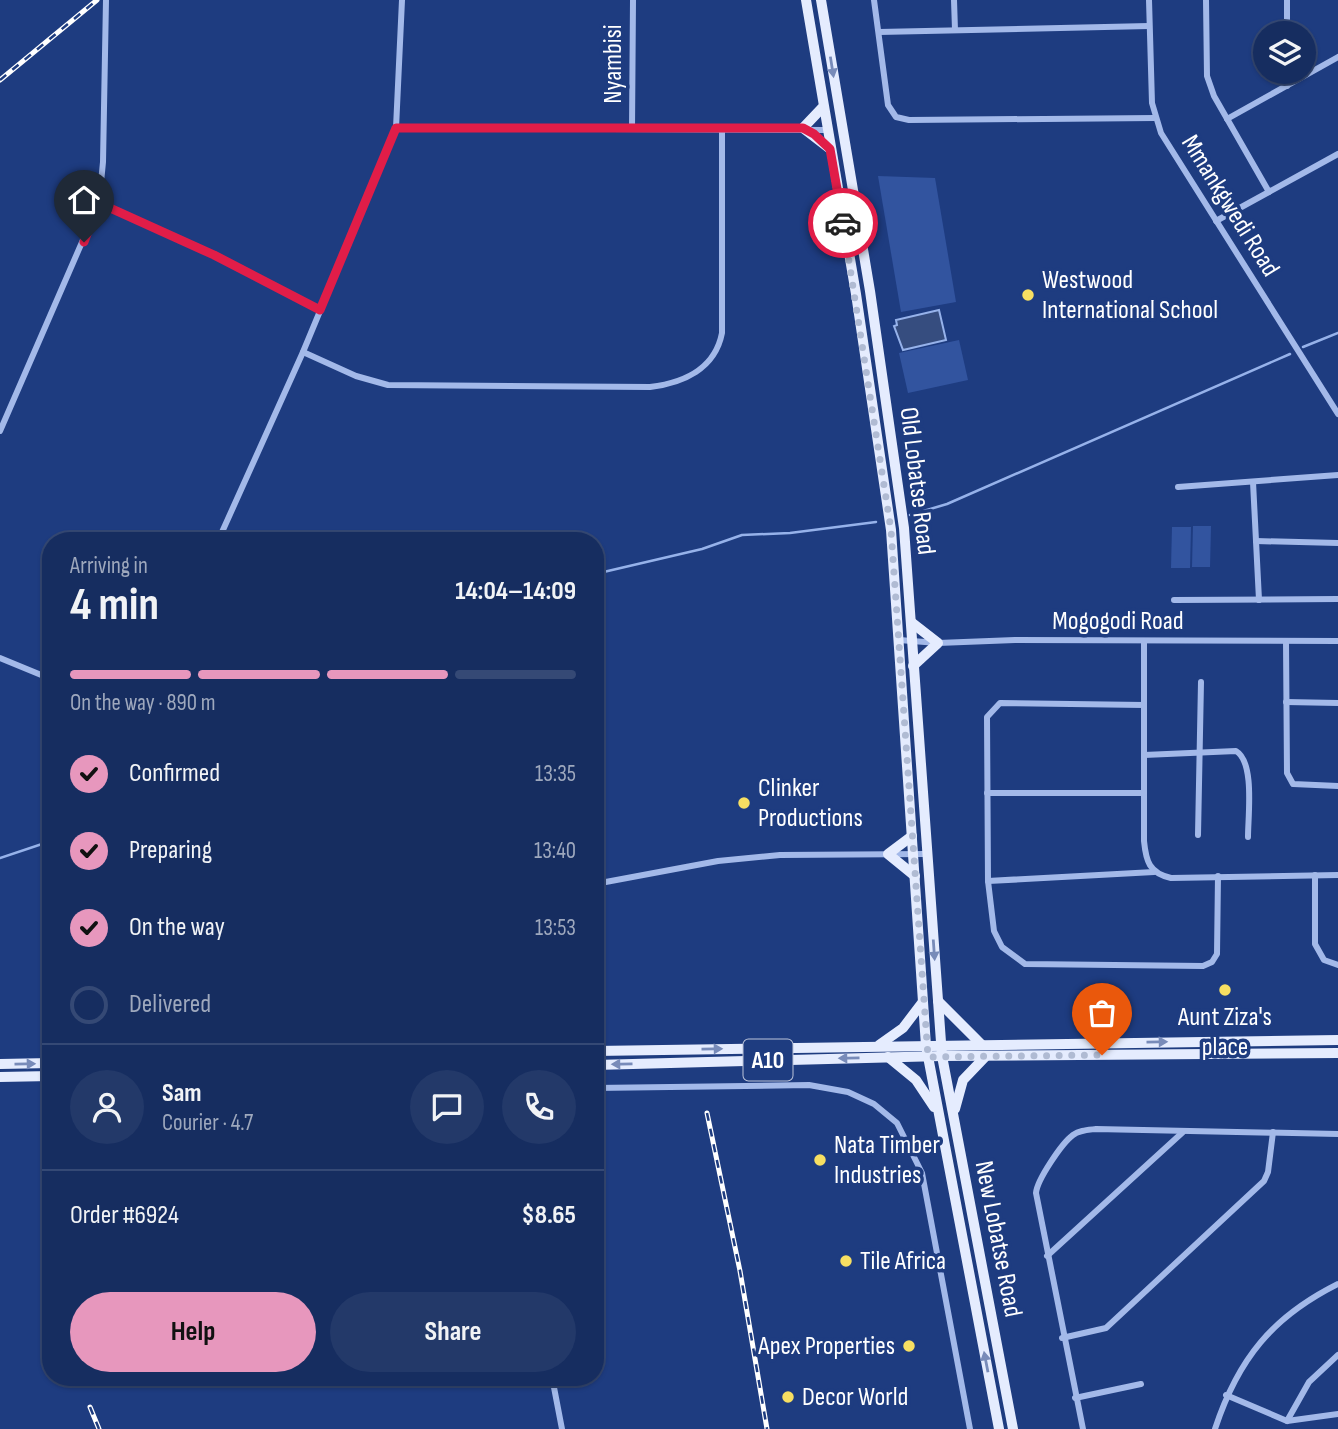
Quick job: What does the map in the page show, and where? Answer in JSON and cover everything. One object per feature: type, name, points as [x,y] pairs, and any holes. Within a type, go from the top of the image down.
[{"type":"main road","name":"Old Lobatse Road","points":[[806,0],[880,444],[891,530],[927,1051],[936,1110],[999,1429]]},
{"type":"main road","name":"Old Lobatse Road","points":[[821,0],[893,443],[904,528],[942,1056]]},
{"type":"main road","points":[[823,107],[817,117],[803,128],[830,149]]},
{"type":"main road","points":[[840,117],[826,130],[844,148]]},
{"type":"main road","points":[[911,622],[922,634],[938,643],[913,666]]},
{"type":"main road","points":[[912,836],[888,854],[915,876]]},
{"type":"main road","points":[[937,1000],[981,1044]]},
{"type":"main road","points":[[879,1045],[903,1028],[922,1003]]},
{"type":"main road","name":"A10","points":[[604,1065],[888,1057],[927,1051],[941,1045],[1338,1040]]},
{"type":"main road","name":"A10","points":[[604,1051],[879,1045],[927,1051],[942,1056],[985,1057],[1338,1054]]},
{"type":"main road","name":"New Lobatse Road","points":[[942,1056],[1013,1429]]},
{"type":"main road","points":[[888,1057],[916,1080],[936,1110]]},
{"type":"main road","points":[[954,1117],[963,1080],[985,1057]]},
{"type":"main road","points":[[0,1064],[42,1063]]},
{"type":"main road","points":[[0,1077],[42,1076]]},
{"type":"street","points":[[0,431],[99,203],[103,162],[106,0]]},
{"type":"street","points":[[222,532],[303,352],[396,128],[402,0]]},
{"type":"street","name":"Nyambisi","points":[[632,129],[633,0]]},
{"type":"street","points":[[874,0],[888,105],[896,117],[909,120],[1155,118]]},
{"type":"street","points":[[954,0],[956,30]]},
{"type":"street","name":"Mmankgwedi Road","points":[[1149,0],[1155,118],[1183,170],[1338,414]]},
{"type":"street","points":[[1206,0],[1207,76],[1227,119],[1269,192]]},
{"type":"street","points":[[1287,0],[1287,21]]},
{"type":"street","points":[[879,32],[1149,26]]},
{"type":"street","points":[[1227,119],[1338,57]]},
{"type":"street","points":[[396,128],[826,130]]},
{"type":"street","points":[[303,352],[356,376],[388,386],[650,387],[672,384],[691,377],[714,352],[722,333],[722,130]]},
{"type":"street","points":[[1216,221],[1338,154]]},
{"type":"street","points":[[99,203],[214,255],[320,310]]},
{"type":"street","points":[[1178,487],[1338,475]]},
{"type":"street","points":[[1252,482],[1259,600]]},
{"type":"street","points":[[1256,541],[1338,543]]},
{"type":"street","points":[[1174,600],[1338,599]]},
{"type":"street","name":"Mogogodi Road","points":[[899,640],[938,643],[1338,641]]},
{"type":"street","points":[[1144,640],[1143,793],[1146,855],[1154,872]]},
{"type":"street","points":[[1286,641],[1289,779],[1299,786],[1338,786]]},
{"type":"street","points":[[0,658],[42,674]]},
{"type":"street","points":[[1198,835],[1201,682]]},
{"type":"street","points":[[1286,702],[1338,703]]},
{"type":"street","points":[[1144,705],[1000,703],[986,718],[988,881],[997,938],[1014,959],[1025,964],[1203,966],[1212,962],[1217,954],[1218,876]]},
{"type":"street","points":[[1144,755],[1236,751],[1245,760],[1248,837]]},
{"type":"street","points":[[987,793],[1143,793]]},
{"type":"street","points":[[604,882],[718,861],[780,855],[926,854]]},
{"type":"street","points":[[988,881],[1154,872],[1171,878],[1338,875]]},
{"type":"street","points":[[1315,875],[1315,944],[1324,960],[1338,965]]},
{"type":"street","points":[[604,1088],[809,1085],[848,1092],[874,1104],[897,1123],[922,1173],[970,1429]]},
{"type":"street","points":[[1083,1429],[1062,1338],[1037,1186],[1071,1137],[1082,1131],[1096,1129],[1338,1134]]},
{"type":"street","points":[[1047,1256],[1184,1132]]},
{"type":"street","points":[[1062,1338],[1106,1328],[1264,1181],[1268,1172],[1273,1132]]},
{"type":"street","points":[[1215,1429],[1226,1395],[1243,1363],[1279,1322],[1311,1298],[1338,1284]]},
{"type":"street","points":[[1287,1421],[1309,1382],[1338,1355]]},
{"type":"street","points":[[1075,1398],[1141,1384]]},
{"type":"street","points":[[554,1386],[562,1429]]},
{"type":"street","points":[[1226,1395],[1287,1421],[1338,1414]]},
{"type":"shaded area","points":[[878,176],[935,178],[956,302],[901,312]]},
{"type":"shaded area","points":[[939,310],[946,340],[903,350],[894,326],[897,325],[896,320]]},
{"type":"shaded area","points":[[959,340],[968,380],[908,393],[899,353]]},
{"type":"shaded area","points":[[1193,526],[1211,526],[1210,567],[1192,567]]},
{"type":"shaded area","points":[[1172,527],[1191,527],[1190,568],[1171,568]]},
{"type":"waterway","points":[[1303,347],[1338,333]]},
{"type":"waterway","points":[[910,515],[947,504],[1290,354]]},
{"type":"waterway","points":[[604,572],[702,549],[742,535],[790,533],[876,522]]},
{"type":"waterway","points":[[0,858],[42,844]]},
{"type":"railway","points":[[0,80],[97,0]]},
{"type":"railway","points":[[707,1113],[740,1271],[767,1429]]},
{"type":"railway","points":[[90,1407],[99,1429]]},
{"type":"way so far","points":[[843,223],[880,444],[891,530],[922,1003],[928,1057],[1102,1055]]},
{"type":"place","name":"Westwood International School","points":[[1028,295]]},
{"type":"place","name":"Clinker Productions","points":[[744,803]]},
{"type":"place","name":"Aunt Ziza's place","points":[[1225,990]]},
{"type":"place","name":"Nata Timber Industries","points":[[820,1160]]},
{"type":"place","name":"Tile Africa","points":[[846,1261]]},
{"type":"place","name":"Apex Properties","points":[[909,1346]]},
{"type":"place","name":"Decor World","points":[[788,1397]]},
{"type":"route","points":[[84,242],[99,203],[214,255],[320,310],[383,165],[396,128],[803,128],[830,149],[843,223]]}]
